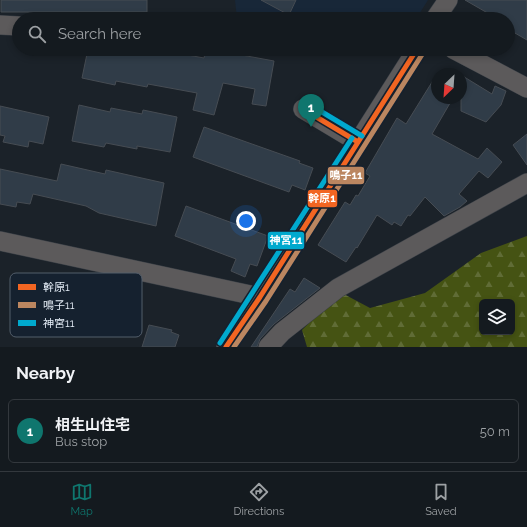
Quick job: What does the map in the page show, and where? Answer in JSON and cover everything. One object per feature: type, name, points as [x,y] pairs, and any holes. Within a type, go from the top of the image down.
[{"type":"street","points":[[440,12],[448,0]]},
{"type":"street","points":[[0,26],[12,26]]},
{"type":"street","points":[[226,347],[260,297],[412,56]]},
{"type":"street","points":[[466,56],[527,88]]},
{"type":"street","points":[[303,109],[358,142]]},
{"type":"street","points":[[268,347],[282,332],[338,288],[527,182]]},
{"type":"street","points":[[0,240],[260,297]]},
{"type":"shaded area","points":[[235,0],[428,0],[420,12],[236,12]]},
{"type":"green space","points":[[527,236],[527,347],[307,347],[302,330],[340,292],[370,308],[425,293],[481,253]]},
{"type":"building","points":[[1,0],[147,0],[147,12],[1,12]]},
{"type":"building","points":[[261,0],[296,0],[290,12],[283,12]]},
{"type":"building","points":[[465,0],[527,0],[527,40],[515,33],[515,12],[486,12]]},
{"type":"building","points":[[87,56],[193,56],[204,58],[204,56],[247,56],[274,61],[266,106],[252,104],[255,89],[223,83],[214,115],[193,110],[197,93],[148,84],[147,87],[116,81],[115,85],[82,78]]},
{"type":"building","points":[[467,79],[492,94],[495,86],[506,91],[501,105],[486,122],[461,111],[461,104],[467,104]]},
{"type":"building","points":[[431,84],[431,104],[450,104],[432,134],[478,159],[487,148],[502,162],[488,178],[479,171],[459,194],[467,201],[460,207],[444,216],[425,197],[410,216],[408,215],[401,226],[394,222],[392,225],[377,215],[357,248],[356,247],[346,262],[318,245],[345,202],[350,205],[356,195],[358,196],[370,176],[365,173],[397,118],[406,124]]},
{"type":"building","points":[[79,105],[110,112],[111,108],[142,114],[143,110],[177,117],[170,152],[137,146],[137,149],[106,143],[104,147],[72,141]]},
{"type":"building","points":[[0,106],[49,117],[43,144],[29,141],[28,147],[3,142],[5,136],[0,135]]},
{"type":"building","points":[[204,127],[300,161],[299,163],[313,168],[305,190],[292,185],[289,192],[193,157]]},
{"type":"building","points":[[527,134],[527,165],[513,145]]},
{"type":"building","points":[[61,164],[105,174],[106,170],[164,183],[156,226],[99,213],[86,206],[33,194],[30,204],[17,202],[16,207],[0,204],[0,169],[57,181]]},
{"type":"building","points":[[186,206],[268,236],[257,266],[250,264],[245,277],[231,271],[236,259],[175,236]]},
{"type":"building","points":[[304,278],[320,288],[274,324],[260,339],[257,347],[251,347],[290,289],[295,292]]},
{"type":"building","points":[[149,325],[172,330],[171,332],[179,335],[175,347],[142,347]]},
{"type":"transit line","name":"幹原1","points":[[226,347],[260,297],[413,56]]},
{"type":"transit line","name":"鳴子11","points":[[234,347],[266,301],[421,56]]},
{"type":"transit line","name":"神宮11","points":[[307,103],[362,136]]},
{"type":"transit line","name":"幹原1","points":[[303,109],[358,142]]},
{"type":"transit line","name":"神宮11","points":[[220,343],[352,138]]},
{"type":"place","name":"相生山住宅","points":[[311,127]]}]
